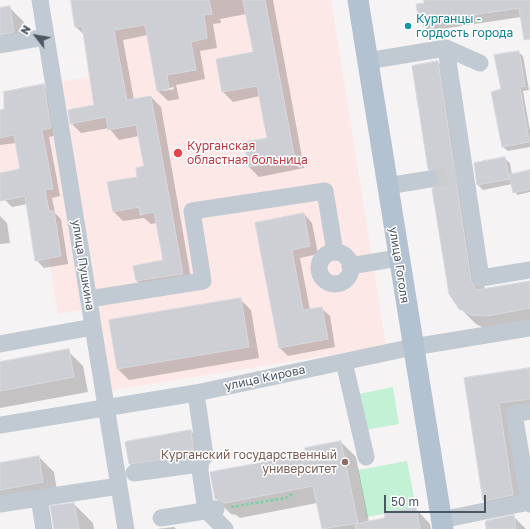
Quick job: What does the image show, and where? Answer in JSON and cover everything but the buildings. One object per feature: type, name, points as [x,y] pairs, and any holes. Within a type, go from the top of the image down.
[{"type":"main road","name":"улица Гоголя","points":[[358,0],[398,258],[442,524]]},
{"type":"street","name":"улица Пушкина","points":[[40,0],[126,529]]},
{"type":"street","points":[[0,45],[46,37]]},
{"type":"street","points":[[446,48],[461,174],[481,278],[530,270]]},
{"type":"street","points":[[367,61],[446,48],[480,63]]},
{"type":"street","points":[[387,186],[430,179]]},
{"type":"street","points":[[90,304],[203,281],[192,211],[325,191],[335,252]]},
{"type":"street","points":[[335,252],[343,255],[349,261],[350,266],[348,277],[342,282],[334,284],[326,282],[321,276],[318,268],[321,260],[327,254],[335,252]]},
{"type":"street","points":[[350,266],[398,258]]},
{"type":"street","points":[[0,344],[93,328]]},
{"type":"street","name":"улица Кирова","points":[[0,425],[196,393],[413,347],[530,328]]},
{"type":"street","points":[[344,362],[366,457]]},
{"type":"street","points":[[196,393],[205,456],[200,464],[213,509],[225,529]]},
{"type":"street","points":[[442,524],[529,503],[514,414],[530,411]]},
{"type":"street","points":[[134,474],[200,464]]},
{"type":"street","points":[[0,504],[119,486]]},
{"type":"street","points":[[38,498],[44,529]]},
{"type":"street","points":[[161,518],[213,509]]},
{"type":"path","points":[[213,509],[286,498],[294,493]]},
{"type":"shaded area","name":"Курганская областная больница","points":[[71,0],[331,0],[386,346],[107,391],[94,308],[58,314],[49,259],[35,261],[25,196],[0,201],[0,110],[4,109],[4,92],[89,77],[82,26],[75,27]]},
{"type":"green space","points":[[393,387],[399,424],[365,430],[359,394]]},
{"type":"green space","points":[[407,461],[416,508],[367,517],[358,470]]},
{"type":"tunnel","points":[[430,179],[458,175]]},
{"type":"place","name":"Курганцы - гордость города","points":[[408,26]]},
{"type":"place","name":"Курганская областная больница","points":[[178,153]]},
{"type":"place","name":"Курганский государственный университет","points":[[345,462]]}]
